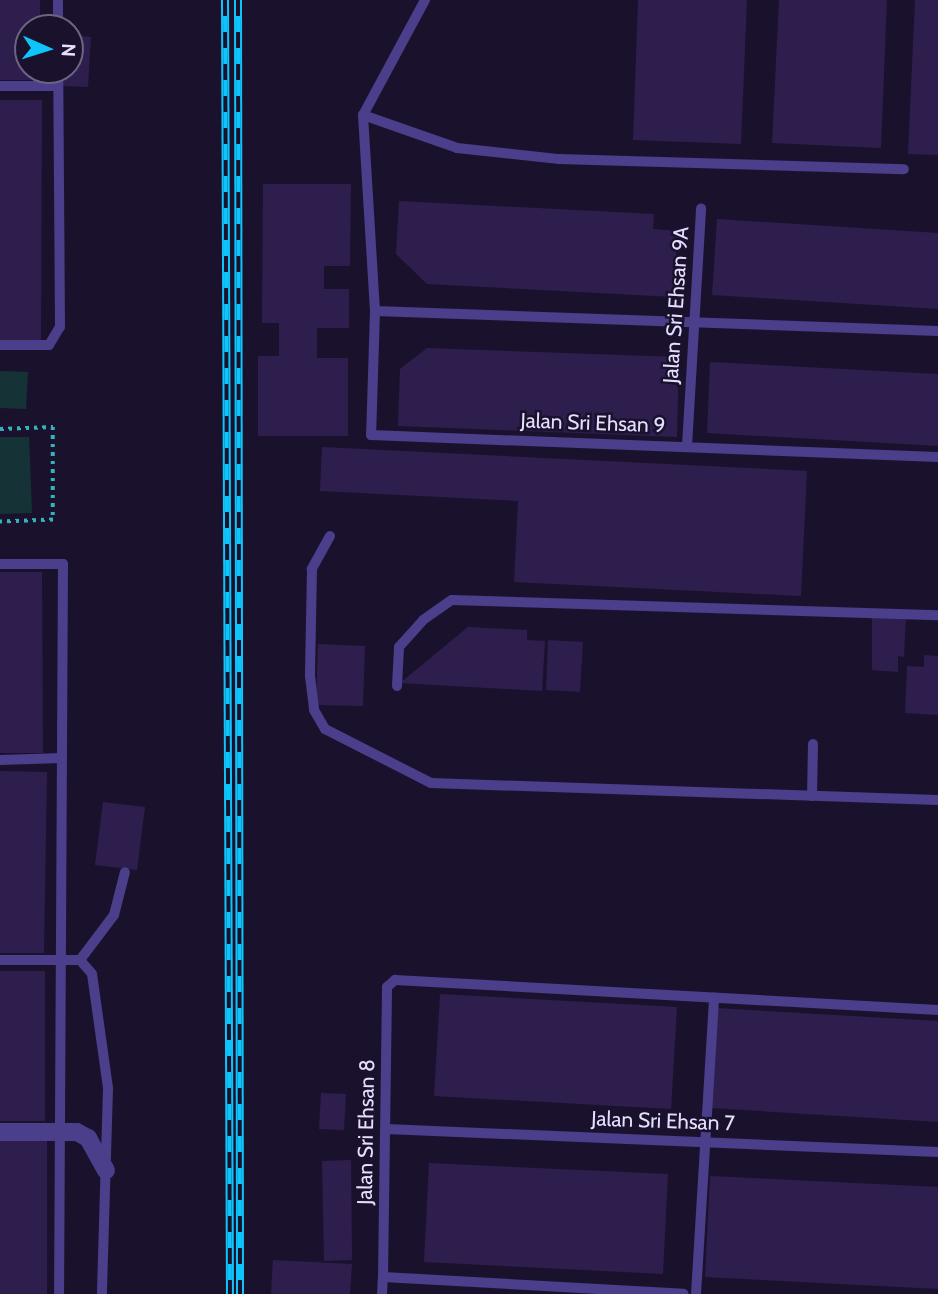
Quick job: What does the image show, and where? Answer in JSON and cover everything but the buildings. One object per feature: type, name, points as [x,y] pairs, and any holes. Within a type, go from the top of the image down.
[{"type":"street","points":[[0,1132],[77,1132],[88,1138],[106,1170]]},
{"type":"lane","points":[[425,0],[363,115],[457,148],[559,159],[904,169]]},
{"type":"lane","points":[[0,86],[58,86],[60,327],[49,345],[0,345]]},
{"type":"lane","name":"Jalan Sri Ehsan 9","points":[[363,115],[374,311],[371,435],[938,457]]},
{"type":"lane","name":"Jalan Sri Ehsan 9A","points":[[687,446],[701,208]]},
{"type":"lane","points":[[374,311],[938,331]]},
{"type":"lane","points":[[330,536],[312,569],[312,698],[325,729],[431,783],[938,800]]},
{"type":"lane","points":[[0,564],[63,564],[59,1294]]},
{"type":"lane","points":[[397,686],[399,647],[423,620],[452,600],[938,615]]},
{"type":"lane","points":[[812,796],[813,744]]},
{"type":"lane","points":[[0,760],[62,758]]},
{"type":"lane","points":[[79,960],[114,915],[125,872]]},
{"type":"lane","points":[[0,960],[79,960],[92,974],[102,1023],[108,1088],[102,1294]]},
{"type":"lane","name":"Jalan Sri Ehsan 8","points":[[383,1294],[387,987],[395,981],[714,998]]},
{"type":"lane","points":[[696,1294],[714,998],[938,1010]]},
{"type":"lane","name":"Jalan Sri Ehsan 7","points":[[386,1129],[938,1152]]},
{"type":"lane","points":[[383,1277],[684,1294]]},
{"type":"path","points":[[0,429],[53,427],[53,520],[0,522]]},
{"type":"green space","points":[[0,371],[28,372],[26,409],[0,408]]},
{"type":"green space","points":[[0,437],[29,437],[32,513],[0,514]]},
{"type":"railway","points":[[225,0],[230,1294]]},
{"type":"railway","points":[[238,0],[240,1294]]}]
